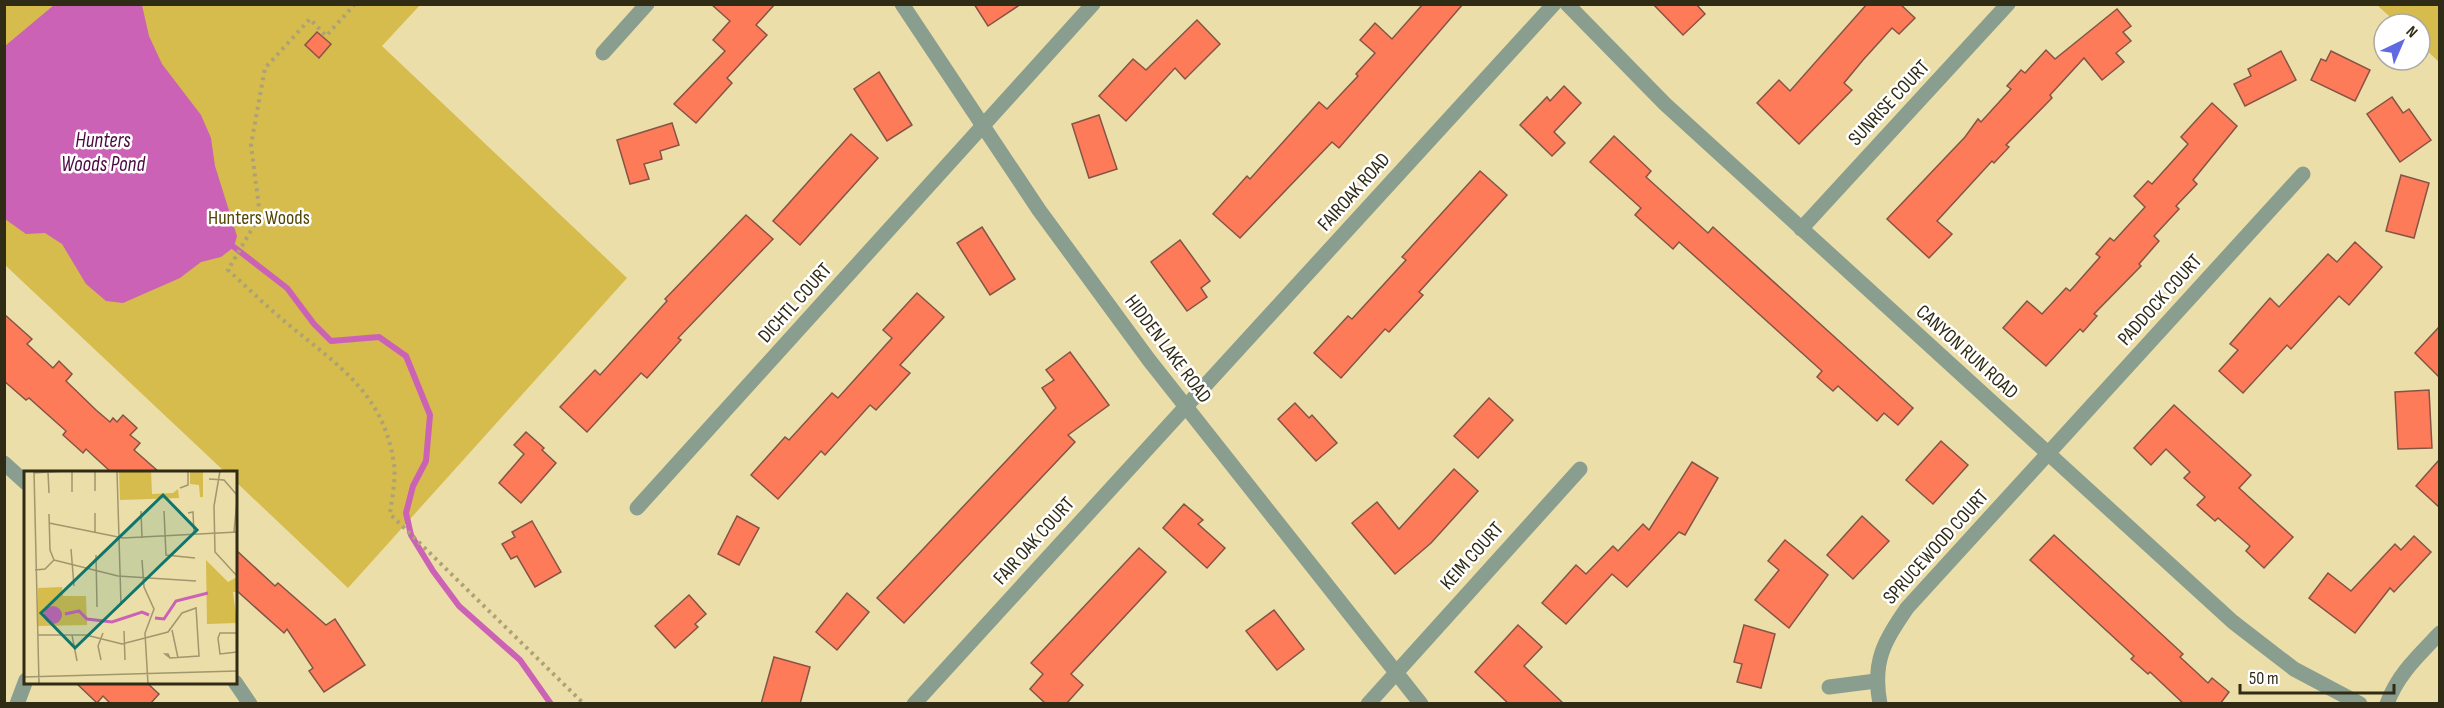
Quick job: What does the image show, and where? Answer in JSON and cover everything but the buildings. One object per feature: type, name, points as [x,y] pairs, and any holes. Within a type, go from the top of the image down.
[{"type":"street","points":[[603,53],[647,4]]},
{"type":"street","name":"HIDDEN LAKE ROAD","points":[[902,4],[1039,210],[1185,408],[1421,704]]},
{"type":"street","name":"DICHTL COURT","points":[[637,508],[1093,4]]},
{"type":"street","name":"FAIROAK ROAD","points":[[1185,408],[1554,4]]},
{"type":"street","name":"CANYON RUN ROAD","points":[[1567,4],[1665,104],[2233,622],[2272,654],[2341,696],[2360,704]]},
{"type":"street","name":"SUNRISE COURT","points":[[1802,229],[2008,4]]},
{"type":"street","name":"PADDOCK COURT","points":[[2048,454],[2303,174]]},
{"type":"street","name":"FAIR OAK COURT","points":[[914,704],[1185,408]]},
{"type":"street","name":"SPRUCEWOOD COURT","points":[[1880,704],[1875,681],[1878,663],[1886,642],[1907,608],[2048,454]]},
{"type":"street","points":[[4,464],[24,481]]},
{"type":"street","name":"KEIM COURT","points":[[1368,704],[1580,469]]},
{"type":"street","points":[[2387,704],[2391,690],[2403,673],[2439,633]]},
{"type":"street","points":[[1829,687],[1875,681]]},
{"type":"street","points":[[17,704],[24,684]]},
{"type":"street","points":[[236,684],[250,704]]},
{"type":"path","points":[[355,4],[326,36],[310,19],[265,68],[251,145],[260,215],[228,270],[288,325],[332,357],[369,398],[386,431],[395,466],[390,514],[584,704]]},
{"type":"green space","name":"Hunters Woods","points":[[4,5],[420,5],[382,46],[627,278],[348,588],[237,483],[237,471],[224,471],[5,265]]},
{"type":"green space","points":[[2377,5],[2439,5],[2439,62],[2432,55],[2432,12],[2385,12]]},
{"type":"water","name":"Hunters Woods Pond","points":[[54,5],[142,5],[149,36],[162,64],[201,115],[211,138],[215,166],[237,236],[234,247],[221,257],[201,262],[180,278],[123,303],[106,301],[86,284],[62,244],[45,233],[26,234],[5,219],[5,46]]},
{"type":"waterway","points":[[234,247],[287,288],[314,324],[331,341],[379,337],[406,356],[430,415],[426,461],[413,486],[406,513],[411,535],[433,571],[459,606],[520,660],[551,704]]}]
